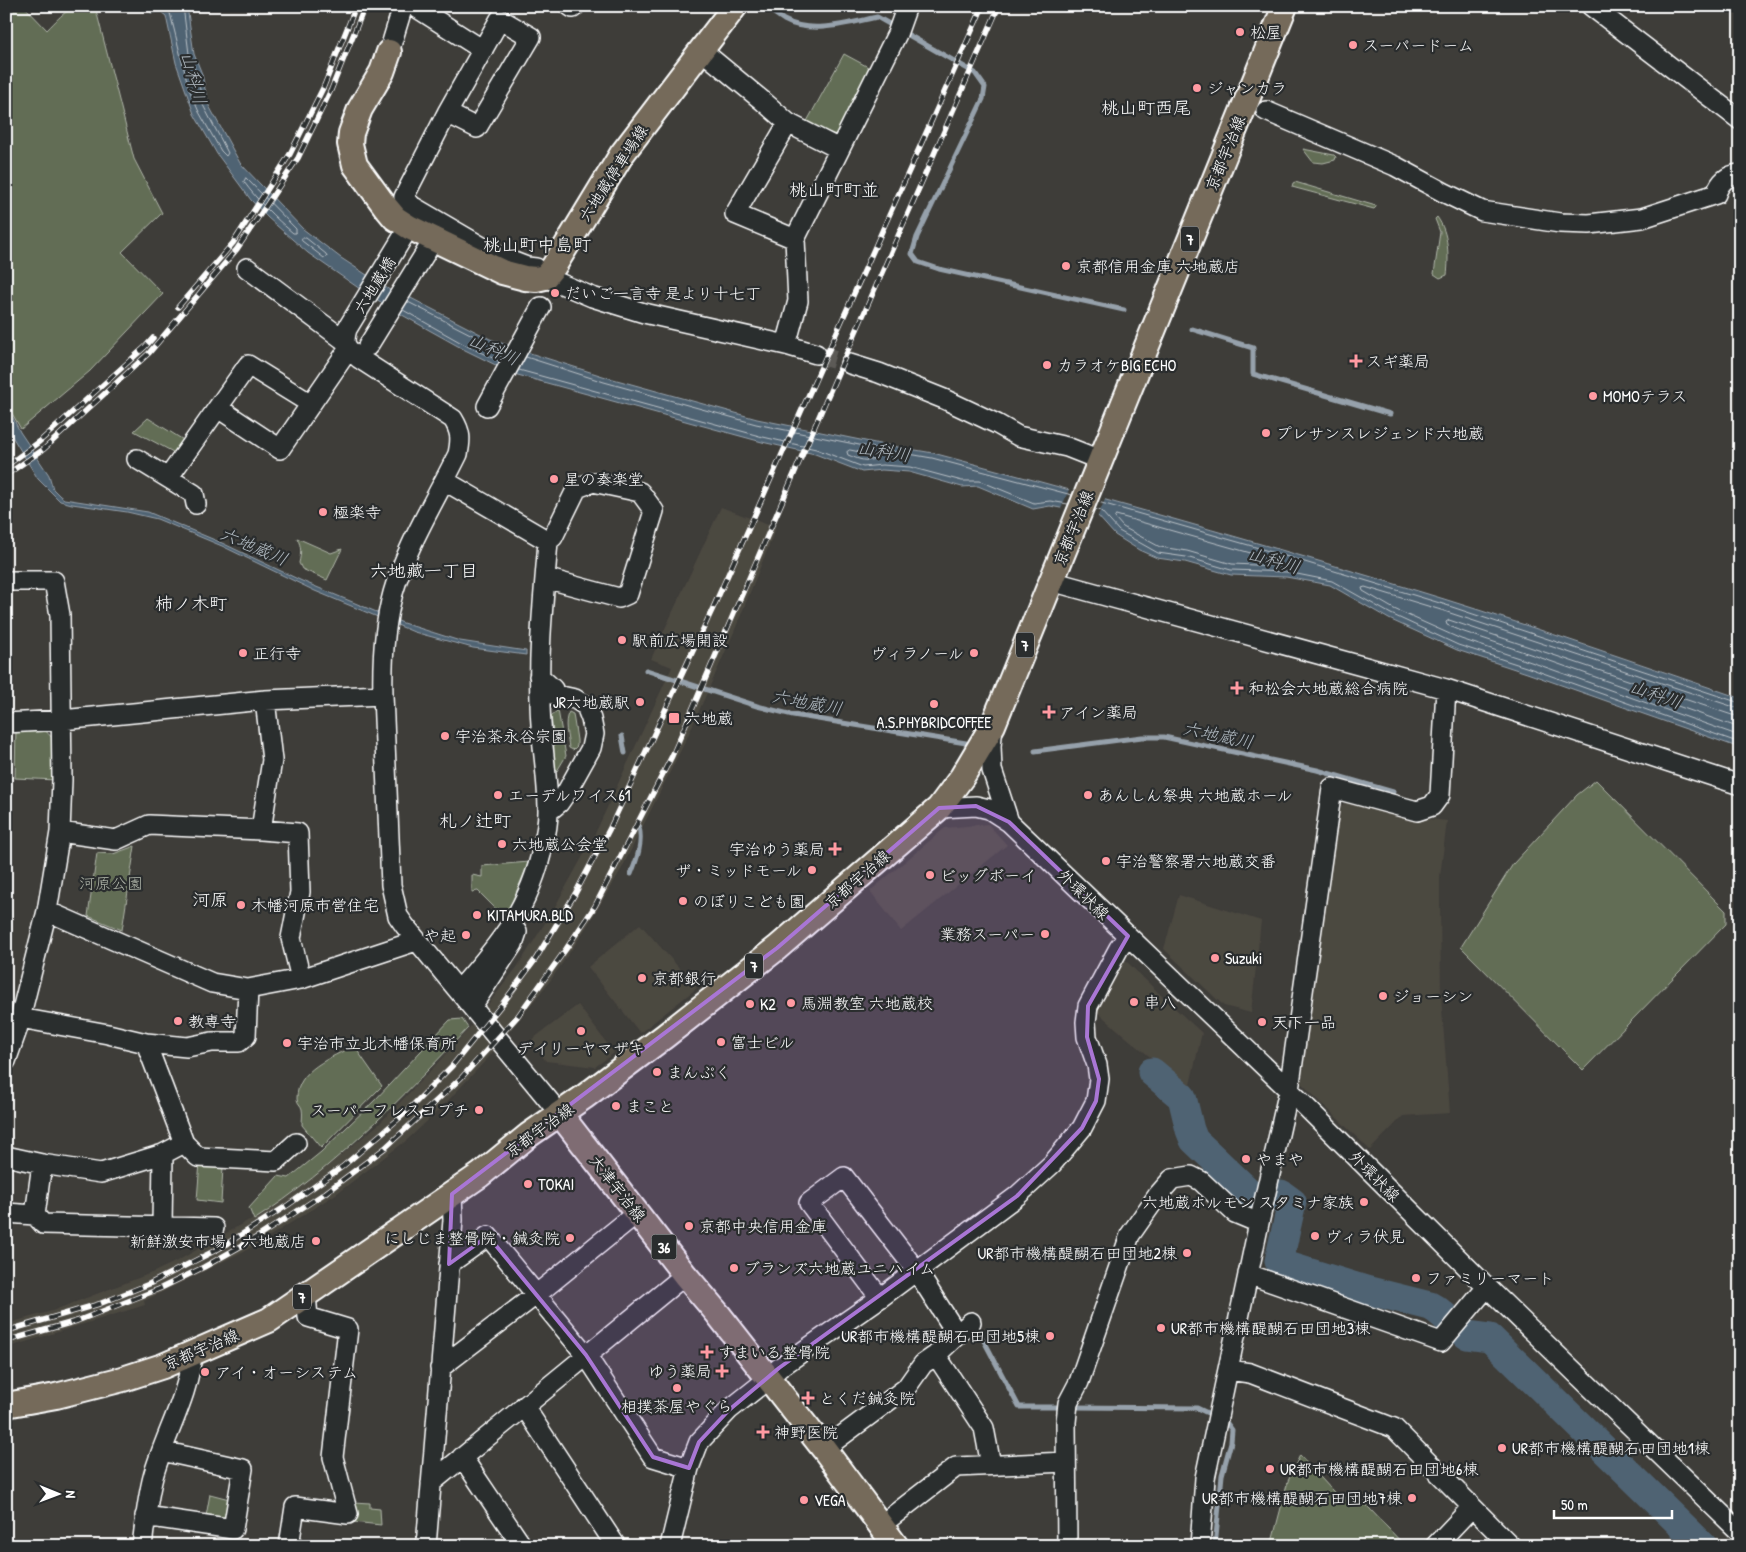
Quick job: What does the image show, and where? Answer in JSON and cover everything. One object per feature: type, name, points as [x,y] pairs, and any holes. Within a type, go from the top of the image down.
[{"type":"main road","name":"六地蔵停車場線","points":[[545,277],[554,266],[622,154],[735,6]]},
{"type":"main road","name":"京都宇治線","points":[[6,1405],[56,1396],[123,1379],[163,1366],[269,1320],[480,1175],[529,1135],[665,1036],[777,948],[939,808],[962,776],[992,725],[1285,6]]},
{"type":"main road","points":[[389,52],[382,72],[360,109],[351,133],[350,144],[355,165],[406,234],[428,248],[525,278],[545,277]]},
{"type":"main road","name":"大津宇治線","points":[[560,1114],[824,1449],[896,1546]]},
{"type":"street","points":[[389,52],[403,6]]},
{"type":"street","points":[[414,6],[483,50]]},
{"type":"street","points":[[570,6],[573,8],[575,6]]},
{"type":"street","points":[[786,345],[798,301],[795,239],[898,30],[907,6]]},
{"type":"street","points":[[1591,6],[1740,120]]},
{"type":"street","points":[[447,113],[477,128],[531,37],[500,19],[447,113],[404,197],[412,206],[496,255],[526,267],[536,268],[545,277],[592,297],[644,313],[786,345],[816,354]]},
{"type":"street","points":[[701,50],[788,123],[839,149]]},
{"type":"street","points":[[1266,110],[1395,166],[1445,194],[1482,211],[1560,223],[1590,224],[1642,218],[1716,194],[1720,184],[1732,175],[1740,174]]},
{"type":"street","points":[[788,123],[735,214],[795,239]]},
{"type":"street","name":"六地蔵橋","points":[[218,408],[280,449],[311,404],[406,234]]},
{"type":"street","points":[[368,346],[428,248]]},
{"type":"street","points":[[247,268],[453,419],[460,429],[462,439],[458,454],[410,549],[394,590],[386,628],[382,664],[391,885],[398,916],[416,941],[459,990],[560,1114]]},
{"type":"street","points":[[488,404],[540,310]]},
{"type":"street","points":[[850,364],[879,373],[944,399],[1018,436],[1067,447],[1098,465]]},
{"type":"street","points":[[168,478],[248,365],[311,404]]},
{"type":"street","points":[[137,459],[194,494],[196,504]]},
{"type":"street","points":[[445,481],[548,541]]},
{"type":"street","points":[[472,1006],[513,944],[522,908],[541,857],[548,812],[539,670],[545,578],[548,541],[553,536],[577,488],[593,482],[640,492],[654,511],[628,594],[619,598],[545,578]]},
{"type":"street","points":[[1054,573],[1446,690],[1740,785]]},
{"type":"street","points":[[6,581],[54,581],[60,616],[62,720],[60,832],[48,911],[20,1018],[6,1061]]},
{"type":"street","points":[[539,670],[553,689],[552,694],[575,699],[586,706],[594,734],[591,748],[566,793],[559,803],[548,812]]},
{"type":"street","points":[[1200,1546],[1205,1478],[1289,1090],[1332,788],[1417,811],[1432,806],[1440,795],[1446,690]]},
{"type":"street","points":[[6,723],[62,720],[265,700],[383,695]]},
{"type":"street","points":[[261,830],[272,760],[265,700]]},
{"type":"street","name":"外環状線","points":[[992,725],[992,770],[1009,822]]},
{"type":"street","name":"外環状線","points":[[939,808],[976,806],[989,809],[1009,822],[1289,1090],[1487,1287],[1740,1532]]},
{"type":"street","points":[[60,832],[116,840],[148,825],[298,833],[300,892],[291,938],[301,979]]},
{"type":"street","points":[[459,990],[497,945],[522,908]]},
{"type":"street","points":[[48,911],[212,983],[248,988],[301,979],[416,941]]},
{"type":"street","points":[[674,1545],[689,1468],[699,1442],[729,1410],[779,1368],[880,1298],[1017,1196],[1052,1164],[1082,1128],[1096,1101],[1099,1079],[1097,1065],[1087,1037],[1086,1014],[1095,990],[1128,936]]},
{"type":"street","points":[[20,1018],[146,1042],[187,1047],[212,1042],[239,1042],[246,1036],[248,988]]},
{"type":"street","points":[[146,1042],[184,1143],[198,1157],[276,1161],[296,1143]]},
{"type":"street","points":[[6,1156],[42,1164],[101,1173],[163,1154],[184,1143]]},
{"type":"street","points":[[162,1227],[163,1154]]},
{"type":"street","points":[[42,1164],[35,1215],[42,1224],[214,1228]]},
{"type":"street","points":[[1067,1546],[1066,1422],[1068,1403],[1079,1382],[1130,1235],[1158,1194],[1172,1179],[1191,1176],[1201,1181],[1235,1213],[1261,1215]]},
{"type":"street","points":[[824,1449],[906,1388],[923,1364],[936,1355],[964,1328],[844,1177],[809,1203],[880,1298]]},
{"type":"street","points":[[426,1546],[449,1264],[452,1194]]},
{"type":"street","points":[[440,1368],[537,1294],[637,1212]]},
{"type":"street","points":[[6,1213],[35,1215]]},
{"type":"street","points":[[449,1264],[488,1236],[586,1354],[653,1457],[689,1468]]},
{"type":"street","points":[[431,1483],[685,1274]]},
{"type":"street","points":[[1248,1274],[1441,1342],[1487,1287]]},
{"type":"street","points":[[289,1546],[295,1507],[348,1514],[334,1457],[348,1328],[308,1317],[306,1295]]},
{"type":"street","points":[[142,1546],[145,1516],[153,1477],[191,1372],[192,1353]]},
{"type":"street","points":[[936,1355],[984,1428],[991,1466]]},
{"type":"street","points":[[1229,1370],[1250,1373],[1394,1428],[1510,1546]]},
{"type":"street","points":[[524,1406],[616,1546]]},
{"type":"street","points":[[145,1516],[233,1529],[243,1469],[162,1451]]},
{"type":"street","points":[[462,1457],[522,1546]]},
{"type":"street","points":[[881,1525],[956,1467],[1066,1462]]},
{"type":"street","points":[[1435,1546],[1472,1507]]},
{"type":"highlighted area","points":[[976,806],[1009,822],[1128,936],[1088,1006],[1087,1037],[1099,1079],[1096,1101],[1082,1128],[1017,1196],[779,1368],[729,1410],[699,1442],[689,1468],[653,1457],[586,1355],[488,1236],[449,1264],[452,1194],[777,948],[939,808]]},
{"type":"shaded area","points":[[721,507],[776,528],[734,632],[686,740],[621,870],[581,936],[550,981],[488,1058],[442,1107],[407,1140],[336,1194],[256,1245],[144,1301],[145,1305],[6,1348],[6,1324],[52,1311],[154,1272],[250,1221],[298,1190],[379,1124],[467,1031],[518,966],[552,912],[594,836],[672,667],[651,659]]},
{"type":"shaded area","points":[[1346,802],[1398,815],[1447,821],[1440,877],[1440,902],[1441,997],[1450,1113],[1403,1116],[1370,1150],[1300,1082],[1336,810]]},
{"type":"shaded area","name":"ビッグボーイ","points":[[988,824],[1007,845],[901,931],[870,891],[945,828]]},
{"type":"shaded area","name":"Suzuki","points":[[1179,895],[1261,921],[1251,1013],[1224,1006],[1164,949]]},
{"type":"shaded area","name":"京都銀行","points":[[640,924],[697,988],[640,1033],[588,967]]},
{"type":"shaded area","points":[[1125,960],[1202,1033],[1189,1089],[1095,1010]]},
{"type":"shaded area","points":[[578,1005],[614,1053],[595,1067],[546,1061],[530,1041]]},
{"type":"green space","points":[[6,6],[24,6],[47,30],[67,11],[78,7],[95,6],[134,159],[162,213],[122,252],[163,294],[90,371],[21,429],[6,403]]},
{"type":"green space","points":[[844,54],[870,68],[840,136],[805,125]]},
{"type":"green space","points":[[1303,149],[1336,157],[1335,160],[1323,163],[1313,162]]},
{"type":"green space","points":[[1295,182],[1377,206],[1374,209],[1292,187]]},
{"type":"green space","points":[[1437,217],[1444,230],[1448,253],[1447,275],[1440,278],[1434,274],[1440,232],[1435,219]]},
{"type":"green space","points":[[148,418],[185,441],[175,453],[134,431]]},
{"type":"green space","points":[[297,538],[331,553],[342,549],[327,580],[302,569],[299,563],[301,550]]},
{"type":"green space","points":[[558,710],[566,756],[557,771],[553,767],[554,740],[551,716]]},
{"type":"green space","points":[[569,712],[573,714],[577,740],[577,746],[573,750],[569,748],[566,730],[566,720]]},
{"type":"green space","points":[[16,727],[42,727],[56,742],[56,780],[15,778]]},
{"type":"green space","points":[[1596,780],[1726,911],[1726,924],[1583,1070],[1461,947],[1513,864],[1577,795]]},
{"type":"green space","name":"河原公園","points":[[135,846],[122,930],[88,916],[97,853],[113,854]]},
{"type":"green space","points":[[529,862],[505,918],[478,891],[472,892],[472,875],[482,877],[482,866]]},
{"type":"green space","points":[[462,1019],[468,1028],[393,1106],[312,1178],[254,1220],[249,1208],[278,1176],[289,1178],[321,1152],[375,1100],[450,1020]]},
{"type":"green space","points":[[354,1046],[382,1086],[321,1148],[302,1125],[302,1109],[297,1099],[298,1089],[302,1080],[309,1072],[326,1060]]},
{"type":"green space","points":[[200,1162],[223,1167],[221,1203],[197,1200]]},
{"type":"green space","points":[[1300,1455],[1342,1501],[1353,1491],[1405,1546],[1271,1546],[1288,1481]]},
{"type":"green space","points":[[210,1494],[233,1500],[230,1520],[205,1522]]},
{"type":"green space","points":[[353,1502],[370,1503],[370,1508],[380,1509],[381,1525],[353,1522]]},
{"type":"water","name":"山科川","points":[[149,6],[187,6],[194,54],[202,74],[208,104],[240,163],[303,229],[341,258],[402,298],[405,295],[490,339],[606,377],[757,419],[933,453],[1036,481],[1328,564],[1592,647],[1740,698],[1740,748],[1457,650],[1389,619],[1330,585],[1286,577],[1231,575],[1185,562],[1157,558],[1139,550],[1115,535],[1097,515],[1050,506],[1033,509],[978,486],[962,487],[909,472],[882,470],[862,472],[815,454],[762,442],[514,374],[465,350],[360,289],[308,253],[268,218],[251,200],[217,154],[194,114],[176,63],[166,16],[161,12],[151,13]]},
{"type":"water","points":[[6,404],[20,432],[49,475],[53,489],[64,499],[148,512],[222,543],[302,581],[403,623],[460,641],[526,651],[526,655],[473,648],[414,632],[315,591],[222,546],[157,519],[60,501],[38,479],[8,432]]},
{"type":"pier","points":[[1070,487],[1106,497],[1097,518],[1060,511]]},
{"type":"waterway","points":[[147,9],[158,6]]},
{"type":"waterway","points":[[765,6],[784,20],[806,27],[842,25],[877,17],[975,73],[985,87],[983,99],[917,237],[912,254],[918,262],[939,269],[1124,310]]},
{"type":"waterway","points":[[1192,329],[1253,348],[1253,374],[1390,414]]},
{"type":"waterway","name":"六地蔵川","points":[[646,670],[757,706],[793,715],[966,743]]},
{"type":"waterway","points":[[622,736],[625,753]]},
{"type":"waterway","name":"六地蔵川","points":[[1035,751],[1142,737],[1164,737],[1317,770],[1393,792]]},
{"type":"waterway","points":[[631,874],[640,845],[639,827]]},
{"type":"waterway","points":[[1152,1072],[1182,1097],[1194,1140],[1254,1197],[1281,1194],[1292,1202],[1279,1261],[1285,1265],[1366,1290],[1430,1306],[1467,1335],[1490,1338],[1703,1546]]},
{"type":"waterway","points":[[982,1337],[1019,1407],[1063,1407]]},
{"type":"waterway","points":[[1072,1407],[1197,1408],[1214,1416]]},
{"type":"waterway","points":[[1215,1546],[1222,1475],[1231,1442],[1232,1430],[1222,1420]]},
{"type":"tunnel","points":[[816,354],[850,364]]},
{"type":"railway","points":[[178,307],[233,243],[290,154],[324,86],[356,6]]},
{"type":"railway","points":[[6,475],[44,449],[149,353],[237,249],[298,158],[331,90],[365,6]]},
{"type":"railway","points":[[6,1331],[99,1304],[149,1284],[220,1248],[288,1205],[342,1167],[402,1116],[452,1066],[535,960],[575,894],[610,828],[713,608],[983,6]]},
{"type":"railway","points":[[6,1341],[77,1321],[159,1289],[204,1267],[259,1236],[325,1193],[385,1148],[461,1078],[517,1017],[595,906],[672,756],[999,6]]},
{"type":"railway","points":[[6,466],[39,442],[153,338]]},
{"type":"place","name":"松屋","points":[[1240,32]]},
{"type":"place","name":"スーパードーム","points":[[1353,45]]},
{"type":"place","name":"ジャンカラ","points":[[1197,88]]},
{"type":"place","name":"京都信用金庫 六地蔵店","points":[[1066,266]]},
{"type":"place","name":"だいご一言寺 是より十七丁","points":[[555,293]]},
{"type":"place","name":"スギ薬局","points":[[1356,361]]},
{"type":"place","name":"カラオケBIG ECHO","points":[[1047,365]]},
{"type":"place","name":"MOMOテラス","points":[[1593,396]]},
{"type":"place","name":"プレサンスレジェンド六地蔵","points":[[1266,433]]},
{"type":"place","name":"星の奏楽堂","points":[[554,479]]},
{"type":"place","name":"極楽寺","points":[[323,512]]},
{"type":"place","name":"駅前広場開設","points":[[622,640]]},
{"type":"place","name":"正行寺","points":[[243,653]]},
{"type":"place","name":"ヴィラノール","points":[[974,653]]},
{"type":"place","name":"和松会六地蔵総合病院","points":[[1237,688]]},
{"type":"place","name":"JR六地蔵駅","points":[[640,702]]},
{"type":"place","name":"A.S.PHYBRIDCOFFEE","points":[[934,704]]},
{"type":"place","name":"アイン薬局","points":[[1049,712]]},
{"type":"place","name":"六地蔵","points":[[674,718]]},
{"type":"place","name":"宇治茶永谷宗園","points":[[445,736]]},
{"type":"place","name":"エーデルワイス61","points":[[498,795]]},
{"type":"place","name":"あんしん祭典 六地蔵ホール","points":[[1088,795]]},
{"type":"place","name":"六地蔵公会堂","points":[[502,844]]},
{"type":"place","name":"宇治ゆう薬局","points":[[835,849]]},
{"type":"place","name":"宇治警察署六地蔵交番","points":[[1106,861]]},
{"type":"place","name":"ザ・ミッドモール","points":[[812,870]]},
{"type":"place","name":"ビッグボーイ","points":[[930,875]]},
{"type":"place","name":"のぼりこども園","points":[[683,901]]},
{"type":"place","name":"木幡河原市営住宅","points":[[241,905]]},
{"type":"place","name":"KITAMURA.BLD","points":[[477,915]]},
{"type":"place","name":"業務スーパー","points":[[1045,934]]},
{"type":"place","name":"や起","points":[[466,935]]},
{"type":"place","name":"Suzuki","points":[[1215,958]]},
{"type":"place","name":"京都銀行","points":[[642,978]]},
{"type":"place","name":"ジョーシン","points":[[1383,996]]},
{"type":"place","name":"串八","points":[[1134,1002]]},
{"type":"place","name":"馬淵教室 六地蔵校","points":[[791,1003]]},
{"type":"place","name":"K2","points":[[750,1004]]},
{"type":"place","name":"教専寺","points":[[178,1021]]},
{"type":"place","name":"天下一品","points":[[1262,1022]]},
{"type":"place","name":"デイリーヤマザキ","points":[[581,1031]]},
{"type":"place","name":"富士ビル","points":[[721,1042]]},
{"type":"place","name":"宇治市立北木幡保育所","points":[[287,1043]]},
{"type":"place","name":"まんぷく","points":[[657,1072]]},
{"type":"place","name":"まこと","points":[[616,1106]]},
{"type":"place","name":"スーパーフレスコプチ","points":[[479,1110]]},
{"type":"place","name":"やまや","points":[[1246,1159]]},
{"type":"place","name":"TOKAI","points":[[528,1184]]},
{"type":"place","name":"六地蔵ホルモン スタミナ家族","points":[[1364,1202]]},
{"type":"place","name":"京都中央信用金庫","points":[[689,1226]]},
{"type":"place","name":"ヴィラ伏見","points":[[1315,1236]]},
{"type":"place","name":"にしじま整骨院・鍼灸院","points":[[570,1238]]},
{"type":"place","name":"新鮮激安市場！六地蔵店","points":[[316,1241]]},
{"type":"place","name":"UR都市機構醍醐石田団地2棟","points":[[1187,1253]]},
{"type":"place","name":"ブランズ六地蔵ユニハイム","points":[[734,1268]]},
{"type":"place","name":"ファミリーマート","points":[[1416,1278]]},
{"type":"place","name":"UR都市機構醍醐石田団地3棟","points":[[1161,1328]]},
{"type":"place","name":"UR都市機構醍醐石田団地5棟","points":[[1050,1336]]},
{"type":"place","name":"すまいる整骨院","points":[[707,1352]]},
{"type":"place","name":"ゆう薬局","points":[[722,1371]]},
{"type":"place","name":"アイ・オーシステム","points":[[205,1372]]},
{"type":"place","name":"相撲茶屋やぐら","points":[[677,1388]]},
{"type":"place","name":"とくだ鍼灸院","points":[[808,1398]]},
{"type":"place","name":"神野医院","points":[[763,1432]]},
{"type":"place","name":"UR都市機構醍醐石田団地1棟","points":[[1502,1448]]},
{"type":"place","name":"UR都市機構醍醐石田団地6棟","points":[[1270,1469]]},
{"type":"place","name":"UR都市機構醍醐石田団地7棟","points":[[1412,1498]]},
{"type":"place","name":"VEGA","points":[[804,1500]]},
{"type":"district","name":"桃山町西尾","points":[[1146,107]]},
{"type":"district","name":"桃山町町並","points":[[834,189]]},
{"type":"district","name":"桃山町中島町","points":[[537,244]]},
{"type":"district","name":"六地藏一丁目","points":[[424,570]]},
{"type":"district","name":"柿ノ木町","points":[[191,603]]},
{"type":"district","name":"札ノ辻町","points":[[475,820]]},
{"type":"district","name":"河原","points":[[210,899]]}]
